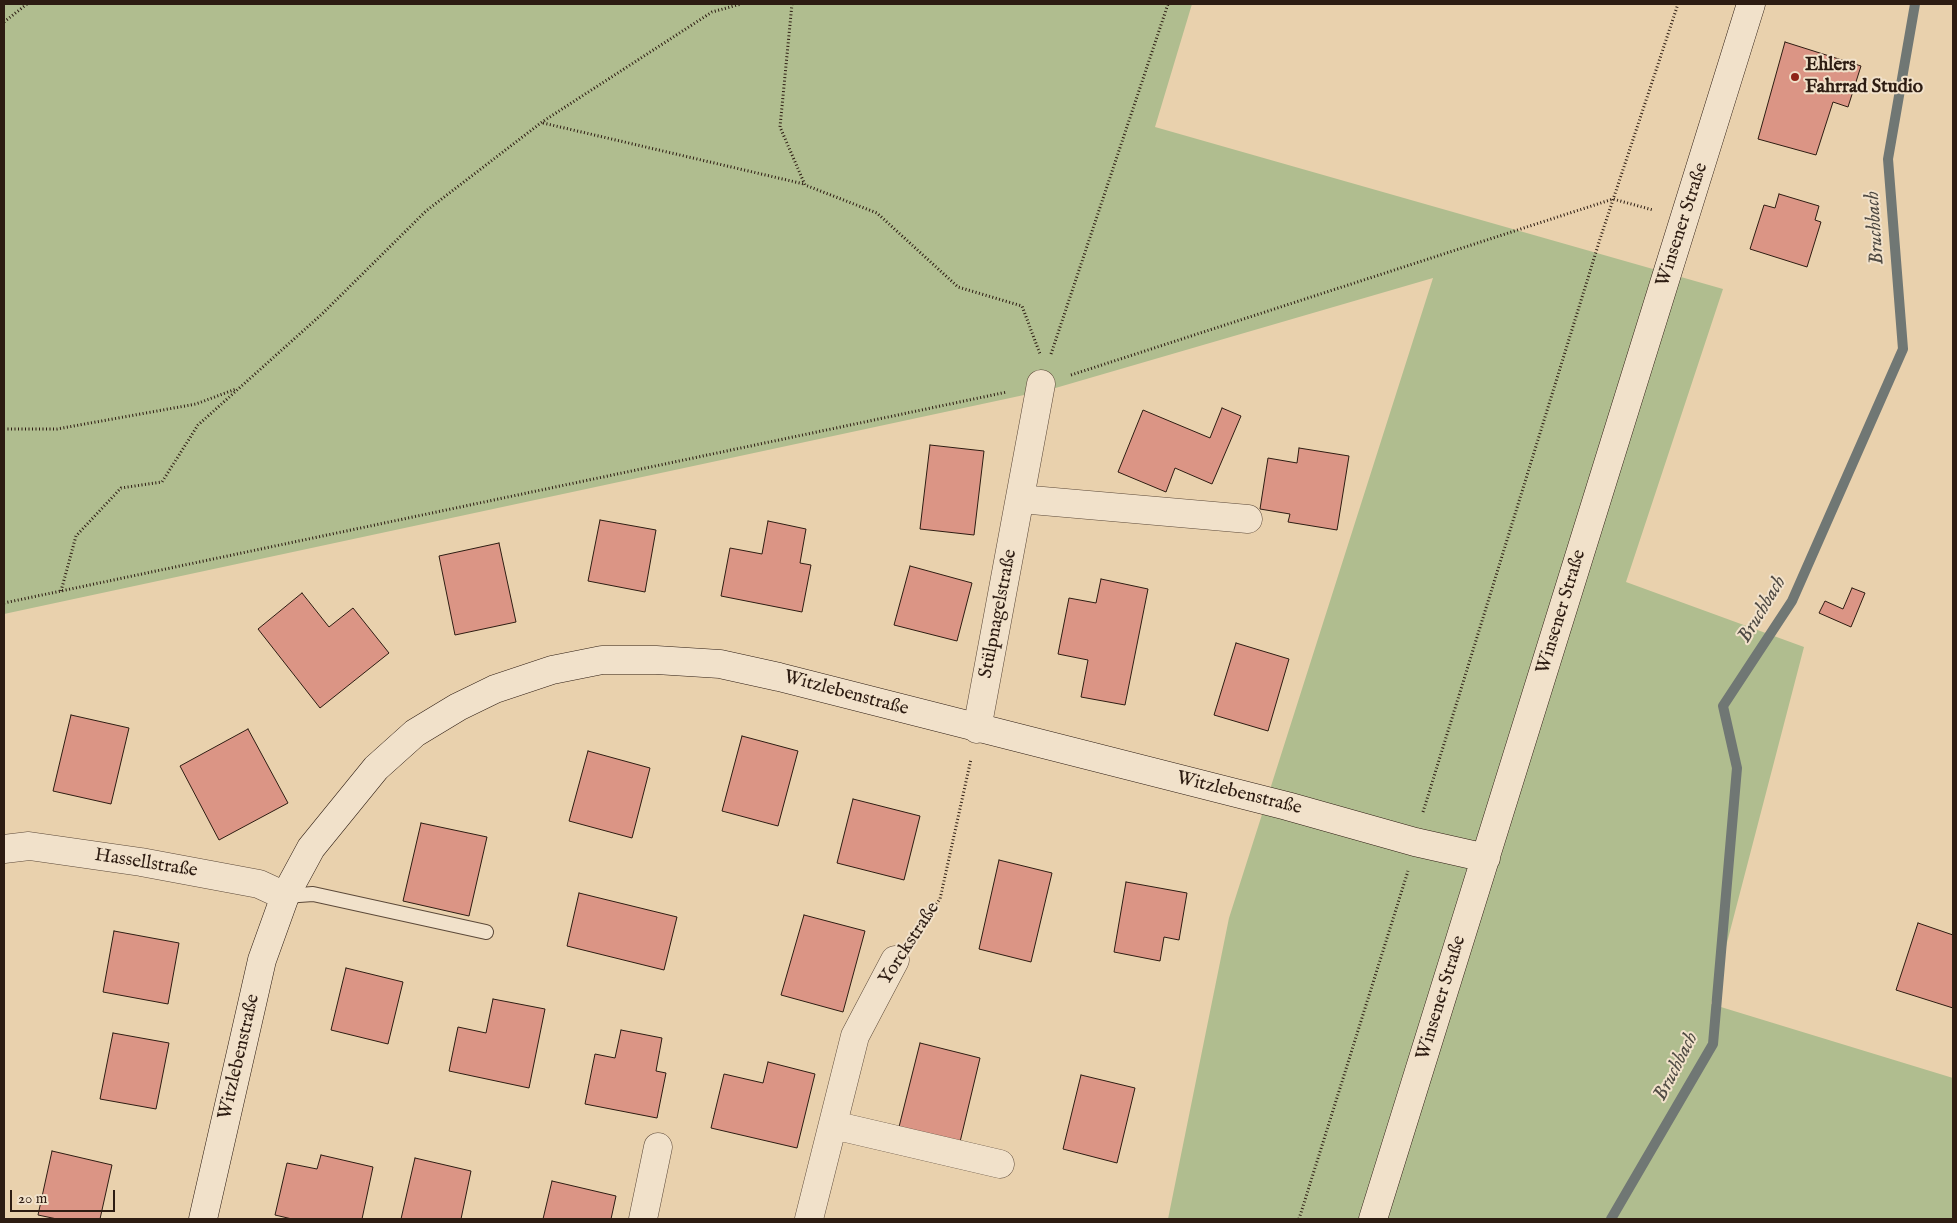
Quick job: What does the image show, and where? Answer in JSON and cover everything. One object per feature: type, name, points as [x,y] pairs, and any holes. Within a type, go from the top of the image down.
[{"type":"street","name":"Winsener Straße","points":[[1373,1219],[1751,4]]},
{"type":"street","name":"Stülpnagelstraße","points":[[977,729],[1043,378]]},
{"type":"street","points":[[1020,499],[1248,519]]},
{"type":"street","name":"Witzlebenstraße","points":[[203,1219],[262,960],[285,896],[311,848],[376,768],[415,733],[480,696],[552,670],[602,660],[656,660],[720,664],[779,677],[977,729],[1287,806],[1415,842],[1486,858]]},
{"type":"street","name":"Hassellstraße","points":[[4,849],[29,846],[141,862],[259,884],[285,896]]},
{"type":"street","name":"Yorckstraße","points":[[809,1219],[855,1036],[895,960]]},
{"type":"street","points":[[833,1125],[1000,1164]]},
{"type":"street","points":[[643,1219],[658,1147]]},
{"type":"lane","points":[[285,896],[313,894],[486,932]]},
{"type":"path","points":[[4,22],[27,4]]},
{"type":"path","points":[[61,591],[76,536],[121,488],[162,482],[198,425],[322,314],[426,211],[542,122],[712,12],[741,4]]},
{"type":"path","points":[[792,4],[780,127],[805,184]]},
{"type":"path","points":[[1043,378],[1168,4]]},
{"type":"path","points":[[1299,1219],[1398,909],[1433,775],[1613,199],[1678,4]]},
{"type":"path","points":[[542,122],[805,184],[877,213],[958,287],[1022,306],[1043,378]]},
{"type":"path","points":[[4,603],[1043,378],[1613,199]]},
{"type":"path","points":[[4,429],[57,428],[196,404],[239,388]]},
{"type":"path","name":"Yorckstraße","points":[[895,960],[940,899],[977,729]]},
{"type":"green space","points":[[4,4],[1192,4],[1155,127],[1723,289],[1626,582],[1804,647],[1711,1004],[1953,1078],[1953,1219],[1168,1219],[1229,918],[1433,278],[1052,389],[4,614]]},
{"type":"building","points":[[1785,42],[1861,66],[1848,107],[1833,102],[1816,155],[1758,139]]},
{"type":"building","points":[[1779,194],[1819,206],[1815,220],[1821,222],[1807,267],[1750,249],[1764,205],[1775,208]]},
{"type":"building","points":[[1222,408],[1241,416],[1212,484],[1175,468],[1166,492],[1118,472],[1143,410],[1210,438]]},
{"type":"building","points":[[930,445],[984,451],[974,535],[920,529]]},
{"type":"building","points":[[1299,448],[1349,456],[1337,530],[1288,522],[1290,514],[1260,509],[1268,458],[1297,463]]},
{"type":"building","points":[[600,520],[656,530],[645,592],[588,581]]},
{"type":"building","points":[[768,521],[806,529],[800,563],[811,565],[802,612],[721,596],[730,548],[762,554]]},
{"type":"building","points":[[499,543],[516,622],[455,635],[439,556]]},
{"type":"building","points":[[910,566],[972,583],[957,641],[894,625]]},
{"type":"building","points":[[1101,579],[1148,589],[1125,705],[1081,697],[1088,660],[1058,654],[1069,598],[1096,603]]},
{"type":"building","points":[[1852,588],[1865,593],[1851,627],[1819,613],[1825,601],[1843,609]]},
{"type":"building","points":[[302,593],[329,627],[353,608],[389,653],[320,708],[258,629]]},
{"type":"building","points":[[1236,643],[1289,659],[1268,731],[1214,715]]},
{"type":"building","points":[[71,715],[129,728],[111,804],[53,791]]},
{"type":"building","points":[[248,729],[288,803],[219,840],[180,766]]},
{"type":"building","points":[[742,736],[798,751],[778,826],[722,811]]},
{"type":"building","points":[[588,751],[650,768],[632,838],[569,821]]},
{"type":"building","points":[[853,799],[920,816],[904,880],[837,863]]},
{"type":"building","points":[[421,823],[487,837],[469,916],[403,901]]},
{"type":"building","points":[[999,860],[1052,873],[1031,962],[979,949]]},
{"type":"building","points":[[1126,882],[1187,893],[1179,940],[1164,937],[1160,961],[1114,952]]},
{"type":"building","points":[[579,893],[677,917],[664,970],[567,946]]},
{"type":"building","points":[[804,915],[865,931],[843,1012],[781,995]]},
{"type":"building","points":[[1918,923],[1953,935],[1953,1008],[1896,990]]},
{"type":"building","points":[[114,931],[179,943],[168,1004],[103,992]]},
{"type":"building","points":[[346,968],[403,982],[388,1044],[331,1030]]},
{"type":"building","points":[[493,999],[545,1009],[529,1088],[449,1071],[458,1027],[486,1033]]},
{"type":"building","points":[[621,1030],[662,1038],[656,1071],[666,1073],[657,1118],[585,1104],[595,1054],[615,1058]]},
{"type":"building","points":[[113,1033],[169,1043],[156,1109],[100,1099]]},
{"type":"building","points":[[920,1043],[980,1058],[960,1142],[899,1127]]},
{"type":"building","points":[[768,1062],[815,1074],[797,1148],[711,1128],[724,1074],[763,1083]]},
{"type":"building","points":[[1081,1075],[1135,1088],[1117,1163],[1063,1149]]},
{"type":"building","points":[[52,1151],[112,1165],[100,1219],[57,1219],[38,1215]]},
{"type":"building","points":[[321,1155],[373,1167],[362,1219],[292,1219],[275,1215],[287,1163],[317,1169]]},
{"type":"building","points":[[415,1158],[471,1171],[461,1219],[401,1219]]},
{"type":"building","points":[[552,1181],[616,1196],[611,1219],[543,1219]]},
{"type":"waterway","name":"Bruchbach","points":[[1611,1219],[1713,1044],[1737,768],[1723,706],[1792,601],[1903,349],[1888,159],[1915,4]]},
{"type":"place","name":"Ehlers Fahrrad Studio","points":[[1795,77]]}]
